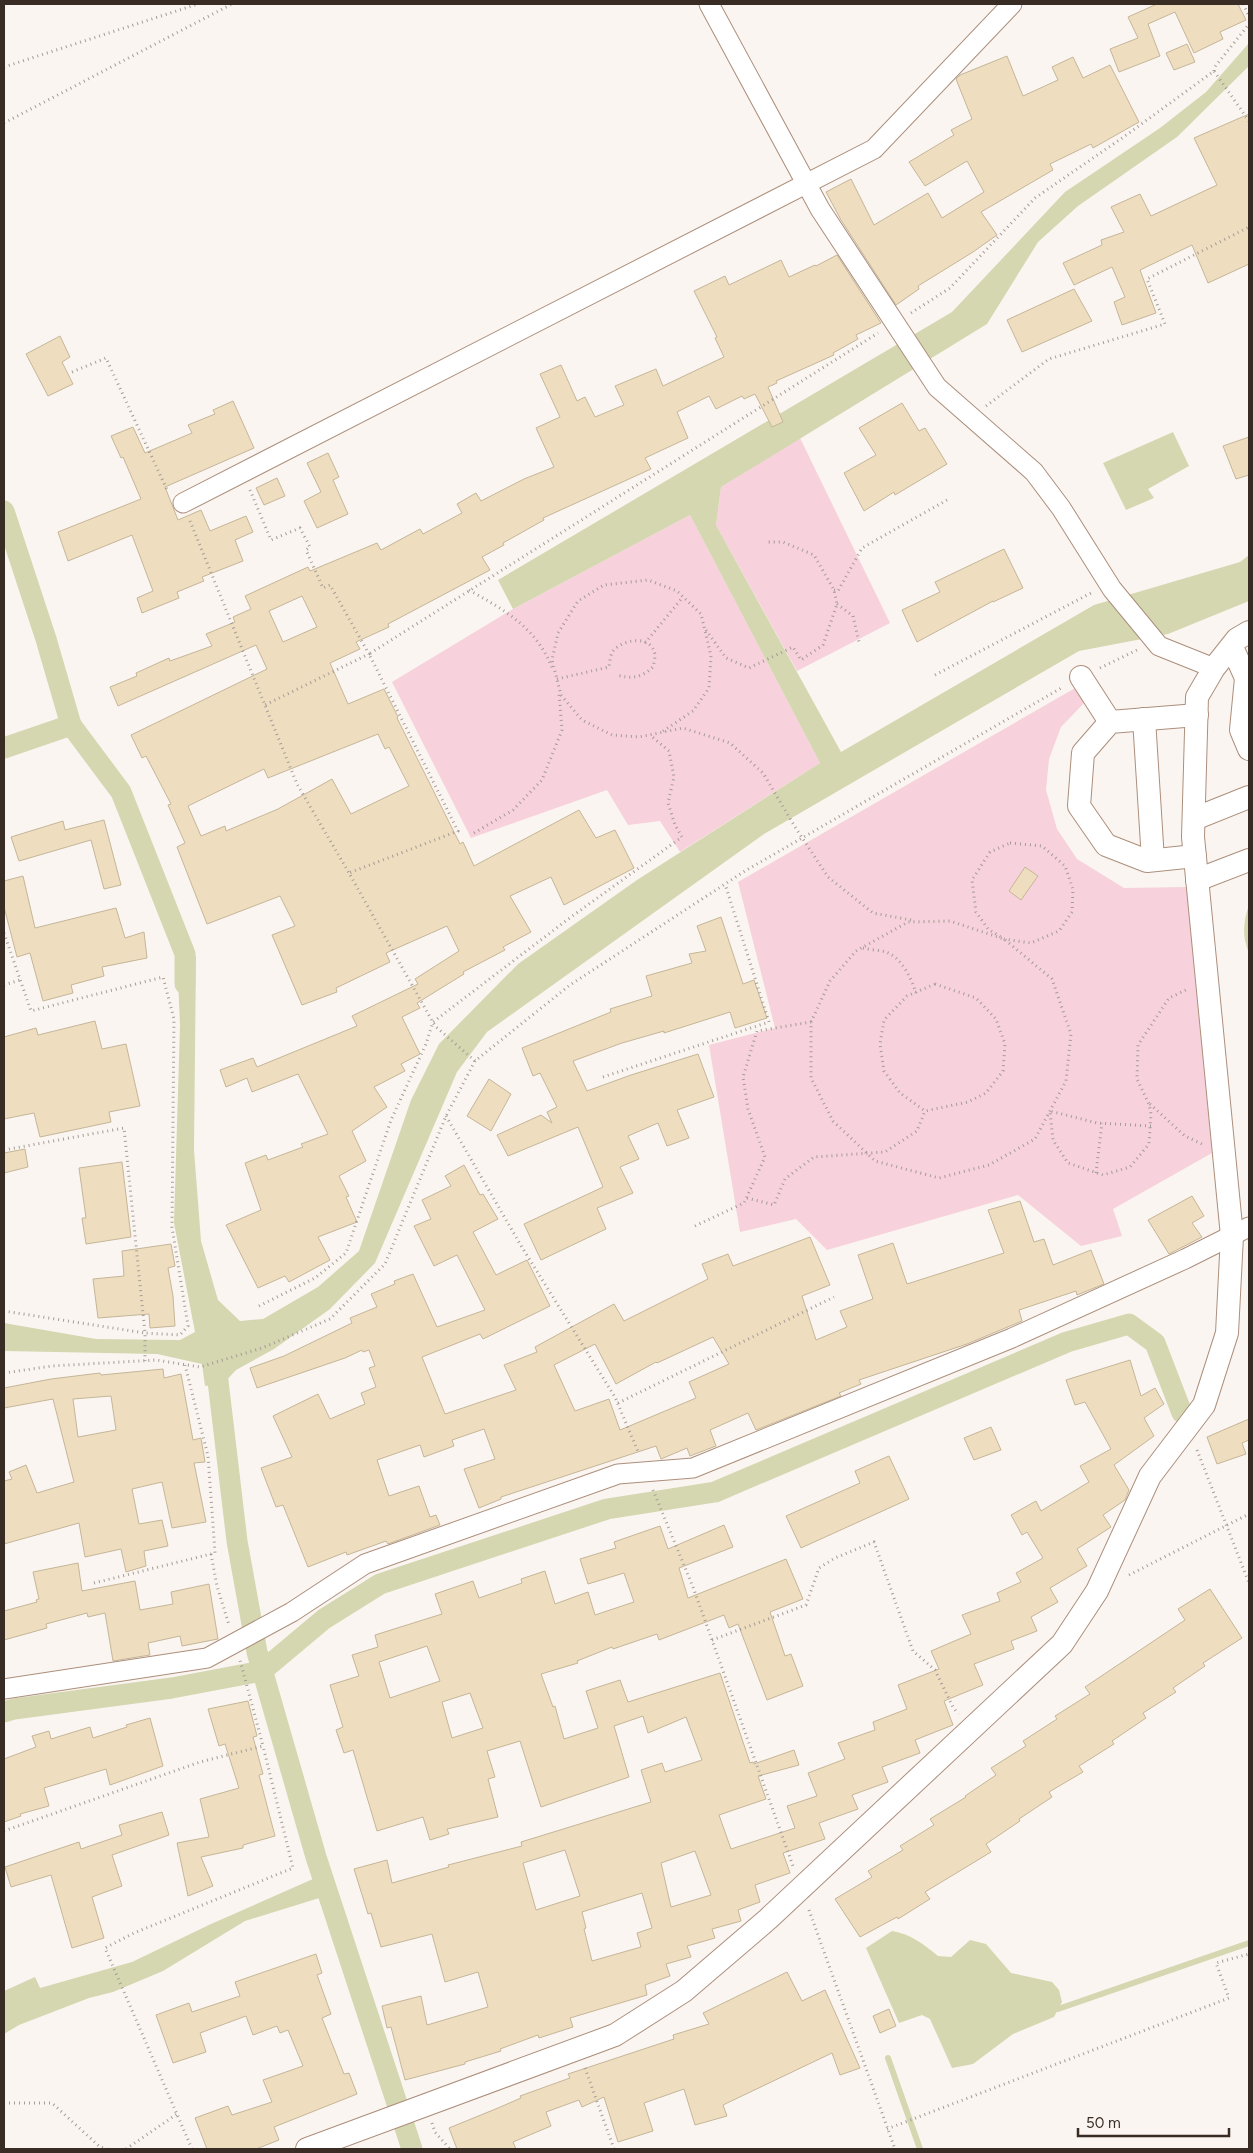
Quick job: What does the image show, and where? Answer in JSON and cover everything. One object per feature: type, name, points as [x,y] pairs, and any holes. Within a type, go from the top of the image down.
[{"type":"street","points":[[709,4],[820,209],[937,387],[1034,472],[1061,508],[1110,586],[1159,646],[1214,668]]},
{"type":"street","points":[[183,503],[874,149],[1012,4]]},
{"type":"street","points":[[307,2149],[615,2035],[684,1991],[801,1888],[1062,1644],[1097,1591],[1150,1476],[1204,1405],[1227,1333],[1240,1232],[1223,1145],[1195,856],[1194,819],[1197,715],[1198,697],[1214,668],[1232,646],[1249,632]]},
{"type":"street","points":[[1232,646],[1246,678],[1241,730],[1249,749]]},
{"type":"street","points":[[1081,677],[1110,722]]},
{"type":"street","points":[[1195,856],[1146,861],[1106,845],[1079,806],[1083,753],[1110,722],[1197,715]]},
{"type":"street","points":[[1144,719],[1153,860]]},
{"type":"street","points":[[1194,819],[1249,797]]},
{"type":"street","points":[[1197,880],[1249,860]]},
{"type":"street","points":[[4,1689],[207,1658],[292,1612],[366,1564],[618,1474],[693,1468],[1012,1338],[1240,1232]]},
{"type":"path","points":[[4,67],[198,4]]},
{"type":"path","points":[[4,123],[232,4]]},
{"type":"path","points":[[1244,4],[1249,16]]},
{"type":"path","points":[[265,704],[369,654],[950,288],[1035,198],[1214,72],[1214,68],[1249,24]]},
{"type":"path","points":[[1214,72],[1249,121]]},
{"type":"path","points":[[972,418],[1049,359],[1164,324],[1147,279],[1249,227]]},
{"type":"path","points":[[72,372],[106,358],[175,506],[183,503],[297,784],[433,1022],[475,1061]]},
{"type":"path","points":[[242,472],[271,540],[300,528],[310,548],[306,550],[323,588],[330,585],[369,654],[458,831],[348,873]]},
{"type":"path","points":[[834,590],[838,591],[862,548],[946,500]]},
{"type":"path","points":[[704,628],[726,658],[749,668],[793,647],[802,660],[823,645],[837,604],[834,590],[814,555],[783,542],[764,542]]},
{"type":"path","points":[[663,731],[693,710],[709,688],[711,656],[701,614],[677,591],[648,580],[604,584],[578,601],[558,633],[552,660],[561,695],[582,720],[612,735],[639,737],[683,728],[730,743],[763,773],[828,877],[873,913],[919,922]]},
{"type":"path","points":[[935,675],[1110,586]]},
{"type":"path","points":[[469,590],[505,610],[531,632],[549,659],[559,687],[562,730],[542,780],[513,810],[474,833]]},
{"type":"path","points":[[645,643],[683,597]]},
{"type":"path","points":[[837,604],[853,616],[860,642]]},
{"type":"path","points":[[4,1373],[52,1366],[156,1360],[200,1367],[262,1348],[330,1319],[386,1264],[446,1116],[475,1061],[570,985],[725,884],[1081,677],[1153,638]]},
{"type":"path","points":[[557,680],[609,667],[612,653],[622,643],[637,639],[650,645],[655,654],[654,667],[644,676],[626,678],[616,675]]},
{"type":"path","points":[[259,1306],[315,1278],[346,1253],[391,1120],[426,1044],[433,1022],[571,918],[682,838],[675,825],[668,803],[674,777],[669,751],[649,734]]},
{"type":"path","points":[[1004,939],[950,921],[908,922],[856,951],[830,981],[811,1022],[811,1078],[833,1121],[875,1161],[939,1178],[988,1165],[1035,1139],[1066,1081],[1071,1034],[1052,980],[1004,939],[988,929],[976,912],[972,880],[990,852],[1010,843],[1042,846],[1065,866],[1073,889],[1072,912],[1059,931],[1031,943],[1004,939]]},
{"type":"path","points":[[603,1077],[769,1022],[725,884]]},
{"type":"path","points":[[4,933],[31,1011],[163,977],[174,1019],[172,1227],[188,1326],[180,1334],[145,1334],[4,1311]]},
{"type":"path","points":[[862,948],[888,953],[903,966],[911,979],[916,993]]},
{"type":"path","points":[[4,985],[20,980]]},
{"type":"path","points":[[1050,1111],[1053,1140],[1068,1163],[1103,1175],[1130,1166],[1149,1144],[1151,1126],[1149,1104],[1137,1079],[1138,1045],[1169,998],[1207,981]]},
{"type":"path","points":[[935,984],[976,998],[996,1019],[1005,1044],[1003,1070],[986,1093],[968,1102],[925,1111],[900,1093],[884,1070],[880,1044],[884,1020],[907,996],[916,993],[935,984]]},
{"type":"path","points":[[695,1226],[744,1203],[765,1158],[748,1109],[743,1077],[757,1031],[811,1022]]},
{"type":"path","points":[[1149,1104],[1185,1136],[1206,1145],[1223,1145]]},
{"type":"path","points":[[746,1198],[774,1205],[785,1179],[814,1157],[885,1152],[917,1131],[925,1111]]},
{"type":"path","points":[[1050,1111],[1102,1123],[1151,1126]]},
{"type":"path","points":[[446,1116],[520,1244],[618,1403],[693,1587],[894,2149]]},
{"type":"path","points":[[1096,1173],[1102,1123]]},
{"type":"path","points":[[4,1150],[124,1128],[145,1334],[145,1361]]},
{"type":"path","points":[[618,1403],[834,1297]]},
{"type":"path","points":[[94,1583],[215,1553],[208,1456],[185,1365]]},
{"type":"path","points":[[1188,1426],[1249,1583]]},
{"type":"path","points":[[1097,1591],[1249,1514]]},
{"type":"path","points":[[712,1640],[806,1605],[819,1568],[835,1558],[874,1542],[913,1652],[935,1670],[953,1707],[972,1728]]},
{"type":"path","points":[[192,2149],[105,1948],[134,1933],[293,1868],[263,1746],[235,1643],[217,1586],[211,1554]]},
{"type":"path","points":[[4,1831],[200,1762],[263,1746]]},
{"type":"path","points":[[887,2129],[1229,1998],[1216,1963],[1249,1954]]},
{"type":"path","points":[[578,2049],[614,2149]]},
{"type":"path","points":[[4,2103],[52,2104],[100,2147],[107,2149]]},
{"type":"path","points":[[425,2106],[435,2132],[450,2149]]},
{"type":"path","points":[[126,2149],[177,2114]]},
{"type":"shaded area","points":[[1249,43],[1249,66],[1177,137],[1078,206],[1038,242],[987,324],[721,487],[716,525],[841,752],[1094,605],[1240,562],[1249,555],[1249,601],[1168,634],[1079,651],[764,834],[487,1032],[457,1072],[375,1263],[330,1309],[274,1349],[236,1370],[223,1384],[205,1386],[202,1364],[157,1354],[4,1351],[4,1323],[96,1339],[180,1340],[195,1332],[174,1223],[180,1025],[177,957],[196,956],[194,1150],[201,1241],[218,1300],[240,1321],[263,1319],[318,1287],[359,1251],[411,1100],[439,1044],[518,964],[637,880],[820,763],[690,515],[513,609],[498,580],[952,312],[1065,192],[1160,128],[1206,92]]},
{"type":"shaded area","points":[[1173,432],[1189,466],[1148,489],[1154,498],[1126,510],[1103,463]]},
{"type":"shaded area","points":[[800,438],[890,623],[797,671],[716,525],[721,487]]},
{"type":"shaded area","points":[[690,515],[820,763],[680,852],[660,821],[628,825],[607,790],[471,838],[392,682],[513,609]]},
{"type":"shaded area","points":[[1077,687],[1086,701],[1061,727],[1049,759],[1046,790],[1057,829],[1077,859],[1124,888],[1187,887],[1212,1153],[1113,1209],[1122,1236],[1081,1246],[1018,1195],[827,1250],[796,1219],[740,1232],[709,1045],[775,1028],[738,882]]},
{"type":"shaded area","points":[[1249,905],[1249,953],[1244,929]]},
{"type":"shaded area","points":[[322,1875],[329,1895],[245,1921],[163,1971],[113,1992],[89,1998],[19,2025],[4,2034],[4,1991],[35,1977],[40,1988],[132,1962],[211,1924]]},
{"type":"shaded area","points":[[892,1931],[911,1937],[938,1956],[951,1957],[970,1940],[986,1944],[1011,1973],[1052,1982],[1059,1990],[1062,2002],[1054,2017],[1013,2034],[973,2064],[952,2068],[930,2019],[922,2015],[899,2023],[866,1948]]},
{"type":"building","points":[[1157,4],[1238,4],[1246,20],[1220,32],[1223,39],[1194,53],[1175,12],[1148,24],[1160,56],[1119,72],[1110,49],[1138,38],[1128,17]]},
{"type":"building","points":[[1187,44],[1195,62],[1174,70],[1166,53]]},
{"type":"building","points":[[1007,56],[1023,96],[1058,80],[1052,67],[1073,57],[1083,78],[1110,65],[1139,122],[1093,148],[1091,144],[1050,164],[1053,170],[981,212],[997,235],[918,286],[919,289],[896,305],[841,220],[826,192],[851,179],[874,225],[928,193],[942,218],[984,192],[967,161],[925,186],[909,162],[954,135],[951,130],[972,119],[956,79],[960,75]]},
{"type":"building","points":[[1249,114],[1249,264],[1208,283],[1192,245],[1140,270],[1156,313],[1122,325],[1114,302],[1125,297],[1112,267],[1074,285],[1063,263],[1102,245],[1101,240],[1124,232],[1111,207],[1140,194],[1151,216],[1217,185],[1194,138]]},
{"type":"building","points":[[837,255],[881,323],[856,335],[858,339],[833,353],[834,355],[776,381],[777,383],[768,387],[783,422],[772,427],[755,394],[744,399],[742,396],[716,409],[709,396],[677,412],[688,438],[645,458],[651,469],[543,518],[544,520],[482,557],[490,570],[388,624],[389,627],[356,642],[360,649],[330,663],[348,704],[384,689],[460,844],[463,842],[474,866],[579,810],[596,838],[615,830],[634,868],[564,905],[551,877],[510,896],[531,932],[503,947],[505,950],[463,972],[464,974],[417,1003],[420,1008],[402,1017],[420,1054],[401,1064],[405,1071],[374,1087],[387,1107],[352,1131],[366,1161],[339,1176],[349,1196],[346,1197],[357,1222],[318,1237],[330,1260],[289,1282],[285,1276],[258,1288],[226,1225],[261,1210],[245,1163],[266,1155],[268,1160],[303,1147],[301,1144],[328,1134],[298,1074],[252,1092],[247,1078],[226,1087],[220,1070],[253,1058],[257,1067],[357,1026],[352,1016],[418,984],[415,979],[459,951],[447,926],[386,953],[390,962],[336,988],[337,992],[302,1005],[272,935],[295,926],[280,896],[207,924],[177,847],[185,843],[168,805],[171,804],[146,756],[142,758],[131,735],[267,669],[256,645],[118,706],[110,687],[137,676],[136,673],[169,658],[170,661],[212,646],[206,634],[235,622],[233,617],[251,609],[245,596],[308,567],[310,571],[377,543],[381,550],[420,529],[423,534],[462,513],[457,504],[476,493],[481,501],[524,479],[554,467],[536,428],[560,417],[540,374],[561,365],[577,401],[585,397],[595,417],[624,405],[615,386],[656,369],[663,386],[724,357],[715,338],[717,337],[694,291],[725,276],[729,285],[781,260],[789,277]],"holes":[[[302,596],[317,627],[283,642],[269,611]],[[378,734],[385,749],[389,747],[409,786],[351,814],[332,779],[278,809],[226,831],[225,826],[201,836],[188,806],[264,769],[268,778]]]},
{"type":"building","points":[[1074,289],[1092,321],[1022,352],[1007,320]]},
{"type":"building","points":[[60,336],[70,357],[62,362],[73,384],[48,396],[26,354]]},
{"type":"building","points":[[233,401],[254,448],[165,487],[178,520],[201,510],[210,531],[246,516],[253,532],[235,540],[243,561],[202,577],[204,581],[177,592],[179,598],[142,613],[137,598],[153,591],[132,535],[68,561],[58,532],[141,499],[123,457],[121,458],[111,436],[133,427],[145,453],[192,433],[188,425],[215,414],[213,410]]},
{"type":"building","points":[[902,403],[919,431],[925,428],[947,464],[895,495],[894,492],[864,511],[844,473],[876,455],[859,428]]},
{"type":"building","points":[[1249,437],[1249,475],[1236,479],[1223,446]]},
{"type":"building","points":[[328,453],[339,477],[333,480],[348,514],[317,528],[304,501],[321,492],[307,463]]},
{"type":"building","points":[[277,478],[285,496],[264,505],[256,488]]},
{"type":"building","points":[[1004,549],[1023,588],[993,601],[917,642],[902,610],[940,592],[935,582]]},
{"type":"building","points":[[104,820],[121,885],[104,889],[91,840],[19,861],[11,837],[63,821],[65,830]]},
{"type":"building","points":[[1025,867],[1038,876],[1021,900],[1009,891]]},
{"type":"building","points":[[23,876],[35,928],[116,908],[125,938],[144,932],[147,958],[102,967],[104,976],[71,985],[73,993],[43,1001],[30,953],[17,957],[4,907],[4,881]]},
{"type":"building","points":[[721,917],[743,984],[754,980],[767,1018],[735,1028],[730,1012],[664,1033],[664,1031],[622,1043],[573,1061],[587,1091],[698,1054],[714,1097],[677,1110],[689,1138],[667,1146],[658,1123],[628,1136],[639,1159],[620,1167],[633,1193],[597,1208],[606,1229],[541,1260],[524,1224],[603,1187],[578,1127],[508,1156],[497,1135],[541,1115],[552,1123],[547,1112],[557,1107],[540,1073],[533,1076],[522,1048],[611,1012],[610,1009],[652,996],[646,976],[692,963],[689,954],[706,951],[697,926]]},
{"type":"building","points":[[95,1021],[102,1049],[126,1044],[140,1106],[109,1112],[111,1122],[40,1137],[34,1113],[4,1119],[4,1037],[36,1028],[38,1035]]},
{"type":"building","points":[[489,1079],[511,1094],[491,1131],[467,1116]]},
{"type":"building","points":[[25,1149],[28,1167],[4,1173],[4,1153]]},
{"type":"building","points":[[122,1162],[131,1237],[86,1244],[82,1218],[86,1218],[79,1168]]},
{"type":"building","points":[[464,1165],[480,1195],[483,1194],[498,1219],[473,1232],[496,1275],[527,1260],[550,1306],[483,1339],[480,1334],[422,1357],[445,1414],[516,1390],[504,1365],[537,1352],[535,1347],[614,1304],[624,1321],[708,1279],[702,1264],[728,1254],[733,1266],[810,1237],[830,1285],[802,1296],[816,1340],[847,1327],[840,1311],[873,1299],[858,1255],[893,1243],[907,1284],[1004,1253],[988,1210],[1020,1201],[1034,1242],[1044,1239],[1053,1265],[1091,1250],[1104,1284],[1077,1295],[1076,1291],[1019,1310],[1022,1321],[967,1344],[859,1380],[861,1384],[839,1393],[841,1396],[756,1430],[748,1413],[710,1430],[716,1446],[690,1456],[687,1448],[661,1459],[656,1446],[501,1497],[501,1499],[479,1508],[464,1469],[495,1459],[484,1429],[452,1440],[454,1446],[424,1457],[420,1445],[377,1460],[389,1496],[419,1486],[430,1517],[436,1515],[440,1525],[388,1544],[386,1541],[347,1555],[346,1552],[308,1567],[283,1505],[276,1507],[261,1468],[292,1457],[273,1416],[318,1394],[330,1419],[365,1404],[361,1393],[376,1387],[369,1368],[375,1366],[369,1350],[363,1352],[362,1350],[345,1358],[257,1388],[250,1368],[284,1356],[352,1323],[350,1318],[377,1307],[371,1294],[395,1284],[394,1281],[413,1274],[437,1327],[485,1310],[457,1255],[434,1266],[414,1226],[431,1219],[422,1200],[451,1186],[445,1176]],"holes":[[[713,1337],[729,1364],[689,1382],[696,1398],[620,1430],[609,1399],[575,1411],[554,1365],[595,1344],[616,1384],[656,1362]]]},
{"type":"building","points":[[1192,1196],[1204,1216],[1192,1223],[1202,1237],[1169,1254],[1148,1220]]},
{"type":"building","points":[[171,1244],[175,1266],[168,1268],[173,1296],[175,1326],[150,1328],[149,1314],[98,1318],[93,1279],[124,1276],[122,1251]]},
{"type":"building","points":[[1130,1360],[1141,1396],[1155,1388],[1164,1404],[1144,1418],[1154,1436],[1114,1465],[1129,1490],[1125,1500],[1103,1515],[1111,1527],[1077,1549],[1087,1566],[1050,1588],[1058,1602],[1031,1617],[1037,1631],[1011,1641],[1014,1649],[974,1664],[983,1685],[944,1701],[953,1725],[915,1740],[920,1753],[882,1767],[888,1782],[852,1795],[858,1809],[819,1823],[825,1839],[783,1853],[790,1873],[755,1885],[760,1902],[738,1910],[741,1921],[712,1929],[715,1938],[687,1946],[691,1957],[666,1964],[670,1976],[645,1985],[647,1995],[570,2018],[573,2027],[539,2038],[538,2035],[500,2049],[501,2051],[465,2062],[465,2064],[405,2080],[391,2027],[387,2028],[382,2006],[421,1996],[427,2025],[488,2007],[478,1972],[445,1982],[432,1934],[381,1947],[371,1913],[368,1914],[354,1869],[387,1860],[392,1883],[449,1867],[448,1865],[522,1846],[521,1842],[651,1802],[641,1770],[662,1763],[665,1772],[702,1760],[686,1717],[648,1733],[643,1716],[614,1726],[629,1777],[541,1807],[520,1741],[487,1751],[495,1777],[488,1779],[498,1817],[447,1829],[449,1834],[430,1840],[423,1817],[377,1831],[353,1750],[344,1753],[336,1730],[343,1727],[330,1685],[359,1676],[352,1655],[378,1647],[375,1635],[442,1614],[435,1594],[473,1581],[479,1598],[522,1583],[521,1579],[545,1571],[555,1604],[588,1592],[595,1615],[634,1602],[624,1573],[588,1584],[580,1559],[616,1548],[614,1542],[660,1526],[668,1549],[724,1525],[733,1547],[679,1568],[688,1598],[786,1559],[803,1599],[770,1612],[785,1656],[791,1654],[803,1686],[767,1700],[738,1624],[729,1628],[724,1615],[659,1640],[657,1634],[613,1649],[612,1647],[577,1661],[578,1663],[541,1674],[553,1707],[555,1706],[564,1739],[598,1728],[586,1691],[620,1680],[628,1702],[720,1673],[750,1763],[753,1762],[754,1764],[794,1750],[799,1765],[758,1776],[766,1799],[719,1815],[731,1849],[795,1828],[787,1806],[817,1796],[808,1773],[845,1759],[838,1743],[875,1730],[873,1722],[907,1709],[898,1685],[939,1669],[931,1651],[971,1634],[962,1615],[1000,1601],[997,1593],[1021,1582],[1016,1573],[1043,1558],[1027,1532],[1022,1535],[1011,1515],[1036,1501],[1041,1511],[1089,1482],[1080,1466],[1111,1449],[1085,1402],[1075,1405],[1066,1380]],"holes":[[[427,1646],[440,1681],[390,1698],[379,1662]],[[470,1693],[483,1728],[452,1738],[442,1702]],[[565,1850],[580,1896],[536,1910],[523,1863]],[[695,1851],[711,1895],[671,1907],[661,1863]],[[642,1893],[652,1928],[637,1933],[641,1947],[592,1961],[584,1929],[586,1928],[582,1912]]]},
{"type":"building","points":[[163,1369],[164,1378],[181,1374],[193,1440],[201,1438],[205,1462],[194,1463],[206,1522],[172,1528],[162,1482],[132,1489],[139,1524],[162,1520],[168,1546],[144,1551],[146,1566],[126,1572],[121,1549],[85,1557],[79,1523],[4,1544],[4,1481],[12,1479],[9,1472],[26,1465],[37,1493],[74,1482],[53,1399],[4,1408],[4,1388],[51,1379],[100,1373],[101,1375]],"holes":[[[111,1396],[116,1430],[78,1437],[73,1399]]]},
{"type":"building","points":[[1249,1419],[1249,1440],[1242,1443],[1246,1454],[1217,1464],[1207,1437]]},
{"type":"building","points":[[991,1427],[1001,1450],[974,1460],[964,1438]]},
{"type":"building","points":[[889,1456],[909,1499],[801,1548],[786,1516],[860,1483],[855,1471]]},
{"type":"building","points":[[78,1563],[82,1591],[135,1581],[140,1610],[173,1604],[171,1592],[209,1584],[218,1639],[182,1646],[180,1636],[148,1643],[150,1655],[113,1661],[105,1613],[88,1617],[87,1613],[46,1624],[47,1628],[4,1640],[4,1611],[37,1602],[36,1600],[39,1599],[33,1572]]},
{"type":"building","points":[[1210,1589],[1242,1638],[1203,1663],[1205,1666],[1173,1688],[1176,1692],[1143,1713],[1146,1718],[1112,1741],[1114,1744],[1079,1766],[1083,1772],[1049,1792],[1052,1797],[986,1844],[991,1852],[925,1892],[930,1899],[898,1919],[897,1917],[860,1937],[835,1899],[872,1877],[868,1871],[903,1850],[900,1846],[934,1825],[930,1819],[966,1797],[996,1775],[991,1768],[1026,1746],[1023,1741],[1057,1719],[1055,1716],[1090,1694],[1085,1687],[1185,1620],[1178,1609]]},
{"type":"building","points":[[248,1701],[257,1736],[253,1737],[263,1774],[259,1775],[275,1836],[243,1845],[243,1848],[201,1857],[213,1886],[188,1896],[177,1843],[209,1837],[200,1799],[239,1788],[225,1744],[219,1746],[208,1709]]},
{"type":"building","points":[[150,1718],[163,1766],[110,1785],[106,1769],[44,1788],[49,1806],[20,1814],[21,1816],[4,1822],[4,1759],[36,1747],[32,1736],[49,1731],[51,1739],[90,1727],[93,1738]]},
{"type":"building","points":[[162,1812],[169,1835],[112,1855],[122,1886],[92,1897],[104,1938],[72,1948],[51,1875],[11,1887],[5,1867],[79,1842],[81,1849],[122,1835],[119,1825]]},
{"type":"building","points":[[316,1954],[322,1973],[317,1975],[331,2014],[322,2018],[344,2074],[349,2073],[357,2094],[274,2127],[279,2140],[256,2149],[207,2149],[195,2118],[228,2106],[232,2115],[272,2102],[263,2080],[303,2066],[288,2030],[280,2033],[277,2026],[253,2035],[246,2016],[200,2033],[206,2052],[173,2063],[156,2015],[189,2003],[192,2012],[240,1996],[235,1982]]},
{"type":"building","points":[[787,1972],[802,2001],[825,1990],[860,2068],[840,2075],[832,2053],[723,2105],[727,2116],[695,2125],[684,2089],[644,2103],[653,2131],[618,2142],[604,2097],[582,2107],[579,2100],[546,2112],[551,2126],[513,2142],[516,2149],[457,2149],[449,2128],[521,2098],[520,2096],[570,2078],[568,2074],[674,2039],[673,2035],[709,2024],[703,2013]]},
{"type":"building","points":[[889,2009],[896,2026],[880,2033],[873,2016]]},
{"type":"waterway","points":[[4,511],[46,639],[71,725],[4,748]]},
{"type":"waterway","points":[[71,725],[121,792],[185,954],[185,984]]},
{"type":"waterway","points":[[4,1712],[14,1709],[172,1688],[262,1671],[324,1619],[380,1584],[607,1509],[715,1492],[1067,1342],[1129,1324],[1155,1343],[1182,1413]]},
{"type":"waterway","points":[[215,1356],[237,1541],[257,1652],[316,1857],[412,2149]]},
{"type":"waterway","points":[[1058,2009],[1249,1943]]},
{"type":"waterway","points":[[888,2058],[920,2149]]}]
